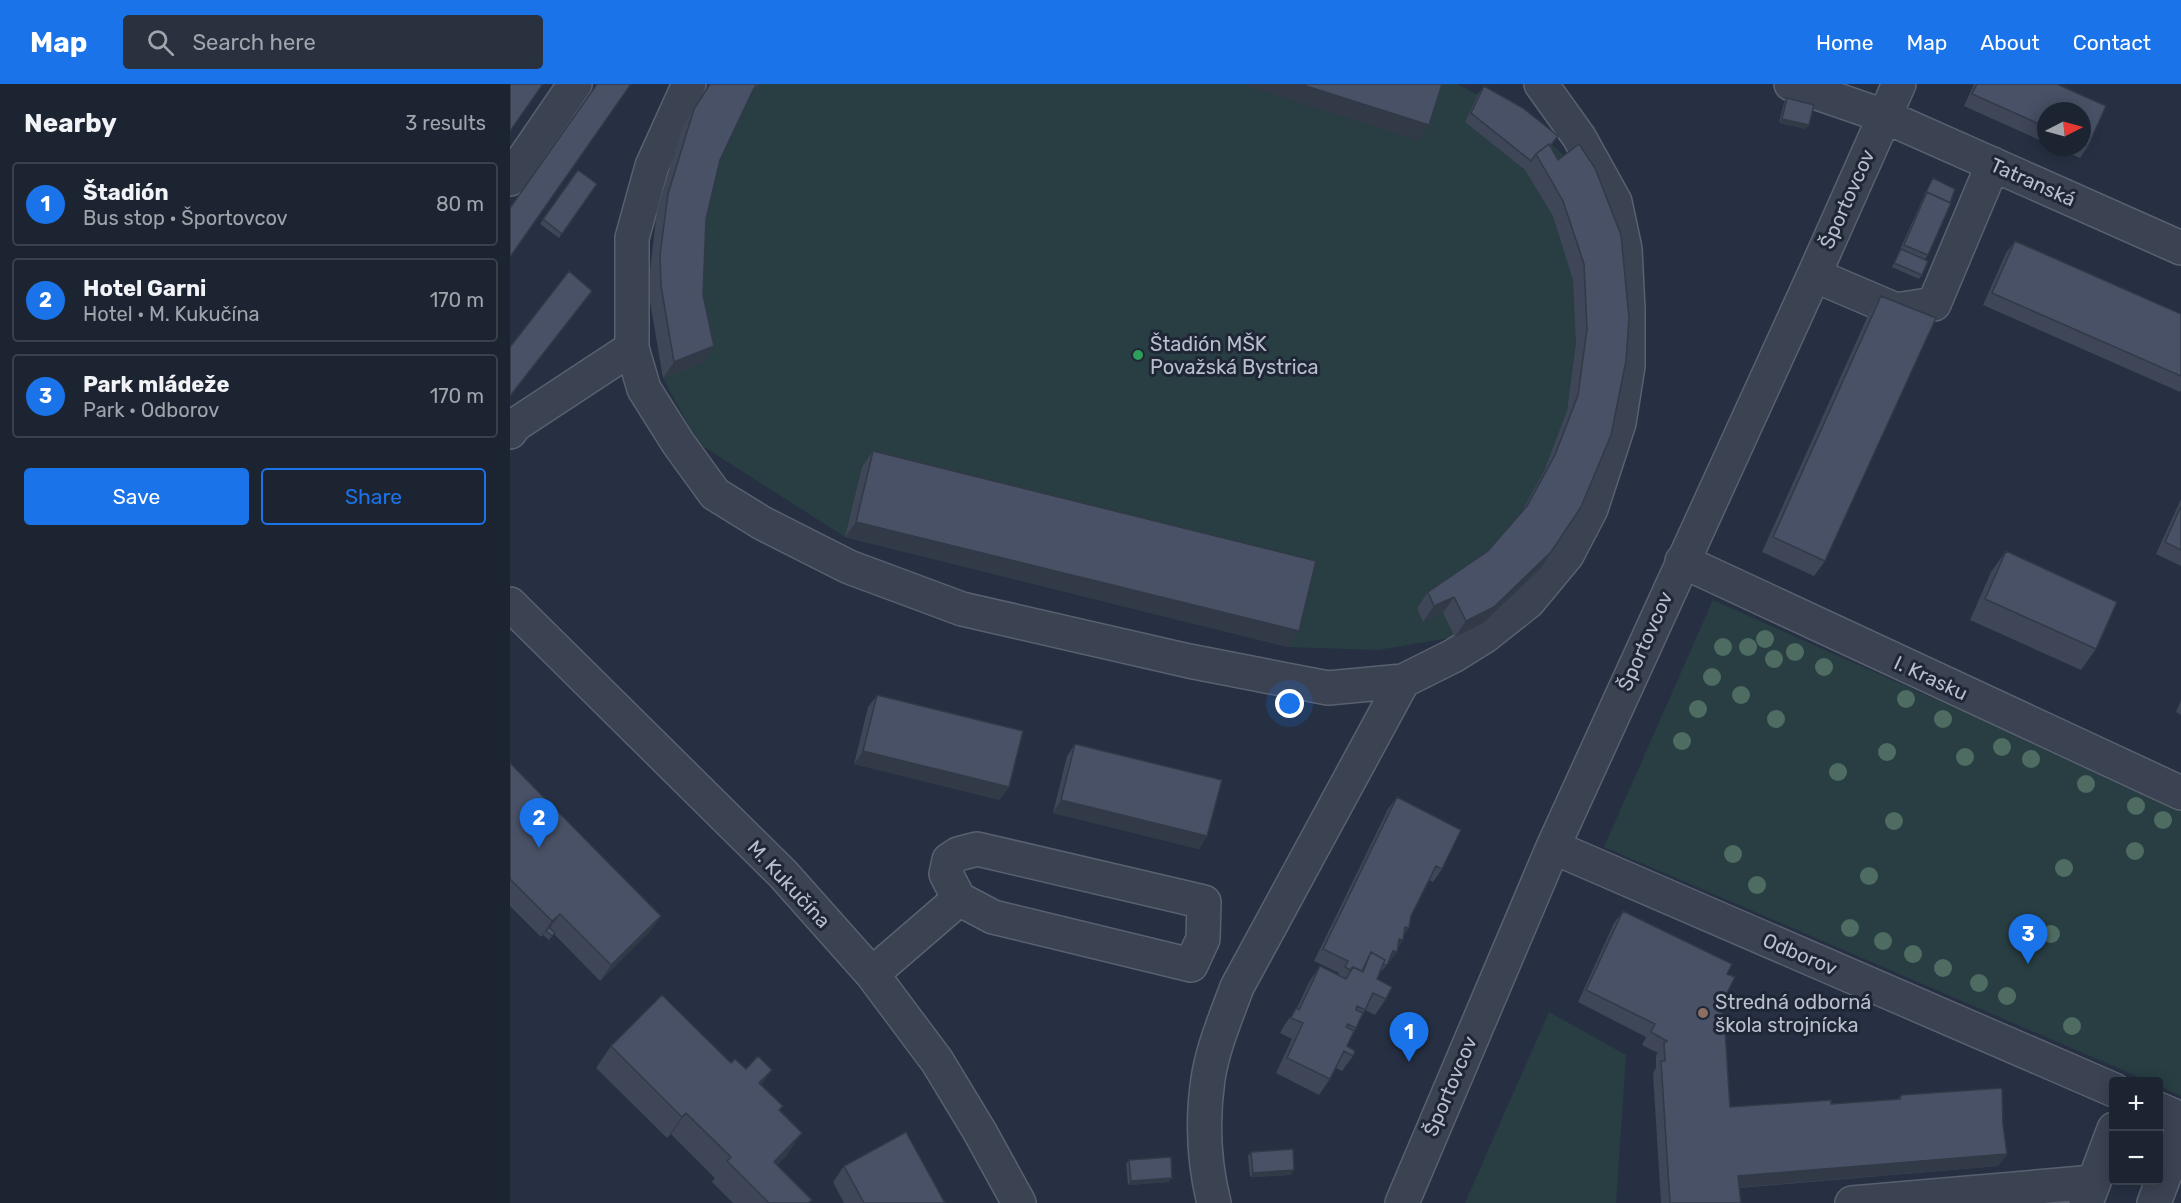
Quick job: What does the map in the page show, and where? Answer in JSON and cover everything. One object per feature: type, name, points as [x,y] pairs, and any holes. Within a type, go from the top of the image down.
[{"type":"street","points":[[510,179],[575,84]]},
{"type":"street","points":[[689,84],[652,166],[632,238],[632,348],[644,389],[678,443],[715,494],[762,523],[849,567],[962,609],[1189,661],[1328,687],[1403,681],[1453,656],[1485,636],[1528,602],[1554,571],[1567,555],[1591,509],[1619,423],[1628,366],[1625,249],[1615,202],[1579,137],[1541,84]]},
{"type":"street","name":"Tatranská","points":[[1791,84],[1884,116],[2181,248]]},
{"type":"street","name":"Športovcov","points":[[1402,1203],[1553,847],[1899,84]]},
{"type":"street","points":[[1814,275],[1896,310],[1934,304],[1993,164]]},
{"type":"street","points":[[510,432],[515,425],[632,348]]},
{"type":"street","name":"I. Krasku","points":[[1682,561],[2181,793]]},
{"type":"street","name":"M. Kukučína","points":[[510,604],[783,874],[872,974],[937,1061],[1019,1203]]},
{"type":"street","points":[[1214,1203],[1208,1178],[1205,1111],[1208,1078],[1221,1030],[1237,987],[1403,681]]},
{"type":"street","name":"Odborov","points":[[1553,847],[2109,1088]]},
{"type":"street","points":[[977,849],[1203,902],[1203,939],[1191,965],[993,917],[959,899],[946,874],[949,860],[958,854],[977,849]]},
{"type":"street","points":[[872,974],[959,899]]},
{"type":"street","points":[[2163,1111],[2181,1119]]},
{"type":"street","points":[[1852,1203],[2090,1192],[2113,1131]]},
{"type":"street","points":[[2154,1203],[2181,1132]]},
{"type":"green space","name":"Štadión MŠK Považská Bystrica","points":[[709,84],[1457,84],[1516,117],[1542,136],[1568,160],[1618,334],[1455,637],[1378,650],[1288,647],[845,537],[698,443],[663,378],[650,301]]},
{"type":"green space","points":[[1713,600],[2181,809],[2181,1096],[2163,1088],[2163,1077],[2139,1077],[1604,847]]},
{"type":"green space","points":[[1549,1012],[1626,1055],[1616,1203],[1465,1203]]},
{"type":"building","points":[[510,84],[543,84],[510,131]]},
{"type":"building","points":[[597,84],[631,84],[510,257],[510,208]]},
{"type":"building","points":[[710,84],[757,84],[720,160],[706,219],[703,295],[714,346],[674,362],[661,286],[660,255],[668,194],[694,109]]},
{"type":"building","points":[[1300,84],[1442,84],[1429,125]]},
{"type":"building","points":[[1977,84],[2057,84],[2106,106],[2091,139],[2091,102],[2037,102],[2037,123],[1972,94]]},
{"type":"building","points":[[1484,86],[1523,108],[1558,136],[1550,146],[1549,144],[1536,154],[1531,161],[1471,113]]},
{"type":"building","points":[[1787,98],[1814,105],[1809,125],[1782,119]]},
{"type":"building","points":[[1549,144],[1558,160],[1579,144],[1595,168],[1621,235],[1629,318],[1626,361],[1611,435],[1581,507],[1551,552],[1494,607],[1466,621],[1454,597],[1434,606],[1428,592],[1488,551],[1527,506],[1555,455],[1578,395],[1587,329],[1584,264],[1563,201],[1536,154]]},
{"type":"building","points":[[578,170],[597,184],[562,234],[543,219]]},
{"type":"building","points":[[1933,178],[1955,189],[1950,203],[1927,192],[1924,196]]},
{"type":"building","points":[[1927,192],[1951,203],[1928,255],[1904,245]]},
{"type":"building","points":[[2015,241],[2181,314],[2181,376],[1992,293]]},
{"type":"building","points":[[1901,249],[1928,261],[1922,275],[1894,263]]},
{"type":"building","points":[[569,271],[592,291],[510,396],[510,347]]},
{"type":"building","points":[[1881,296],[1936,318],[1825,561],[1773,537]]},
{"type":"building","points":[[873,451],[1316,561],[1299,631],[856,522]]},
{"type":"building","points":[[2181,506],[2181,550],[2165,542]]},
{"type":"building","points":[[2006,551],[2117,602],[2096,649],[1985,599]]},
{"type":"building","points":[[877,695],[1023,731],[1009,787],[863,751]]},
{"type":"building","points":[[1075,744],[1222,780],[1207,836],[1061,800]]},
{"type":"building","points":[[510,763],[661,916],[611,965],[560,914],[552,921],[510,879]]},
{"type":"building","points":[[1397,797],[1461,830],[1442,869],[1436,866],[1411,916],[1409,928],[1405,927],[1403,940],[1399,939],[1397,952],[1393,951],[1387,965],[1383,964],[1385,960],[1371,952],[1362,971],[1353,967],[1350,970],[1345,967],[1348,961],[1323,949]]},
{"type":"building","points":[[1623,911],[1732,964],[1727,974],[1735,977],[1718,1011],[1724,1014],[1730,1107],[1831,1100],[1831,1104],[1900,1099],[1901,1095],[2002,1088],[2007,1154],[1738,1176],[1741,1203],[1670,1203],[1661,1061],[1665,1061],[1664,1043],[1667,1041],[1651,1032],[1655,1024],[1586,990]]},
{"type":"building","points":[[549,927],[555,933],[552,936],[546,931]]},
{"type":"building","points":[[1371,952],[1385,960],[1377,979],[1392,987],[1386,999],[1373,993],[1365,1010],[1357,1006],[1356,1010],[1363,1013],[1356,1028],[1348,1024],[1346,1027],[1354,1031],[1347,1046],[1355,1051],[1353,1056],[1344,1051],[1330,1079],[1287,1058],[1303,1023],[1291,1018],[1296,1008],[1299,1010],[1320,966],[1346,979],[1353,967],[1363,972]]},
{"type":"building","points":[[662,995],[731,1063],[735,1059],[746,1069],[758,1056],[772,1070],[759,1083],[783,1106],[779,1110],[802,1133],[774,1162],[812,1200],[808,1203],[769,1203],[727,1161],[731,1157],[686,1113],[682,1117],[611,1046]]},
{"type":"building","points":[[906,1132],[945,1203],[864,1203],[844,1166]]},
{"type":"building","points":[[1293,1149],[1294,1170],[1253,1173],[1251,1152]]},
{"type":"building","points":[[1171,1157],[1172,1178],[1131,1181],[1129,1160]]},
{"type":"place","name":"Štadión MŠK Považská Bystrica","points":[[1138,355]]},
{"type":"place","name":"Hotel Garni","points":[[539,848]]},
{"type":"place","name":"Park mládeže","points":[[2028,964]]},
{"type":"place","name":"Stredná odborná škola strojnícka","points":[[1703,1013]]},
{"type":"place","name":"Štadión","points":[[1409,1062]]}]
